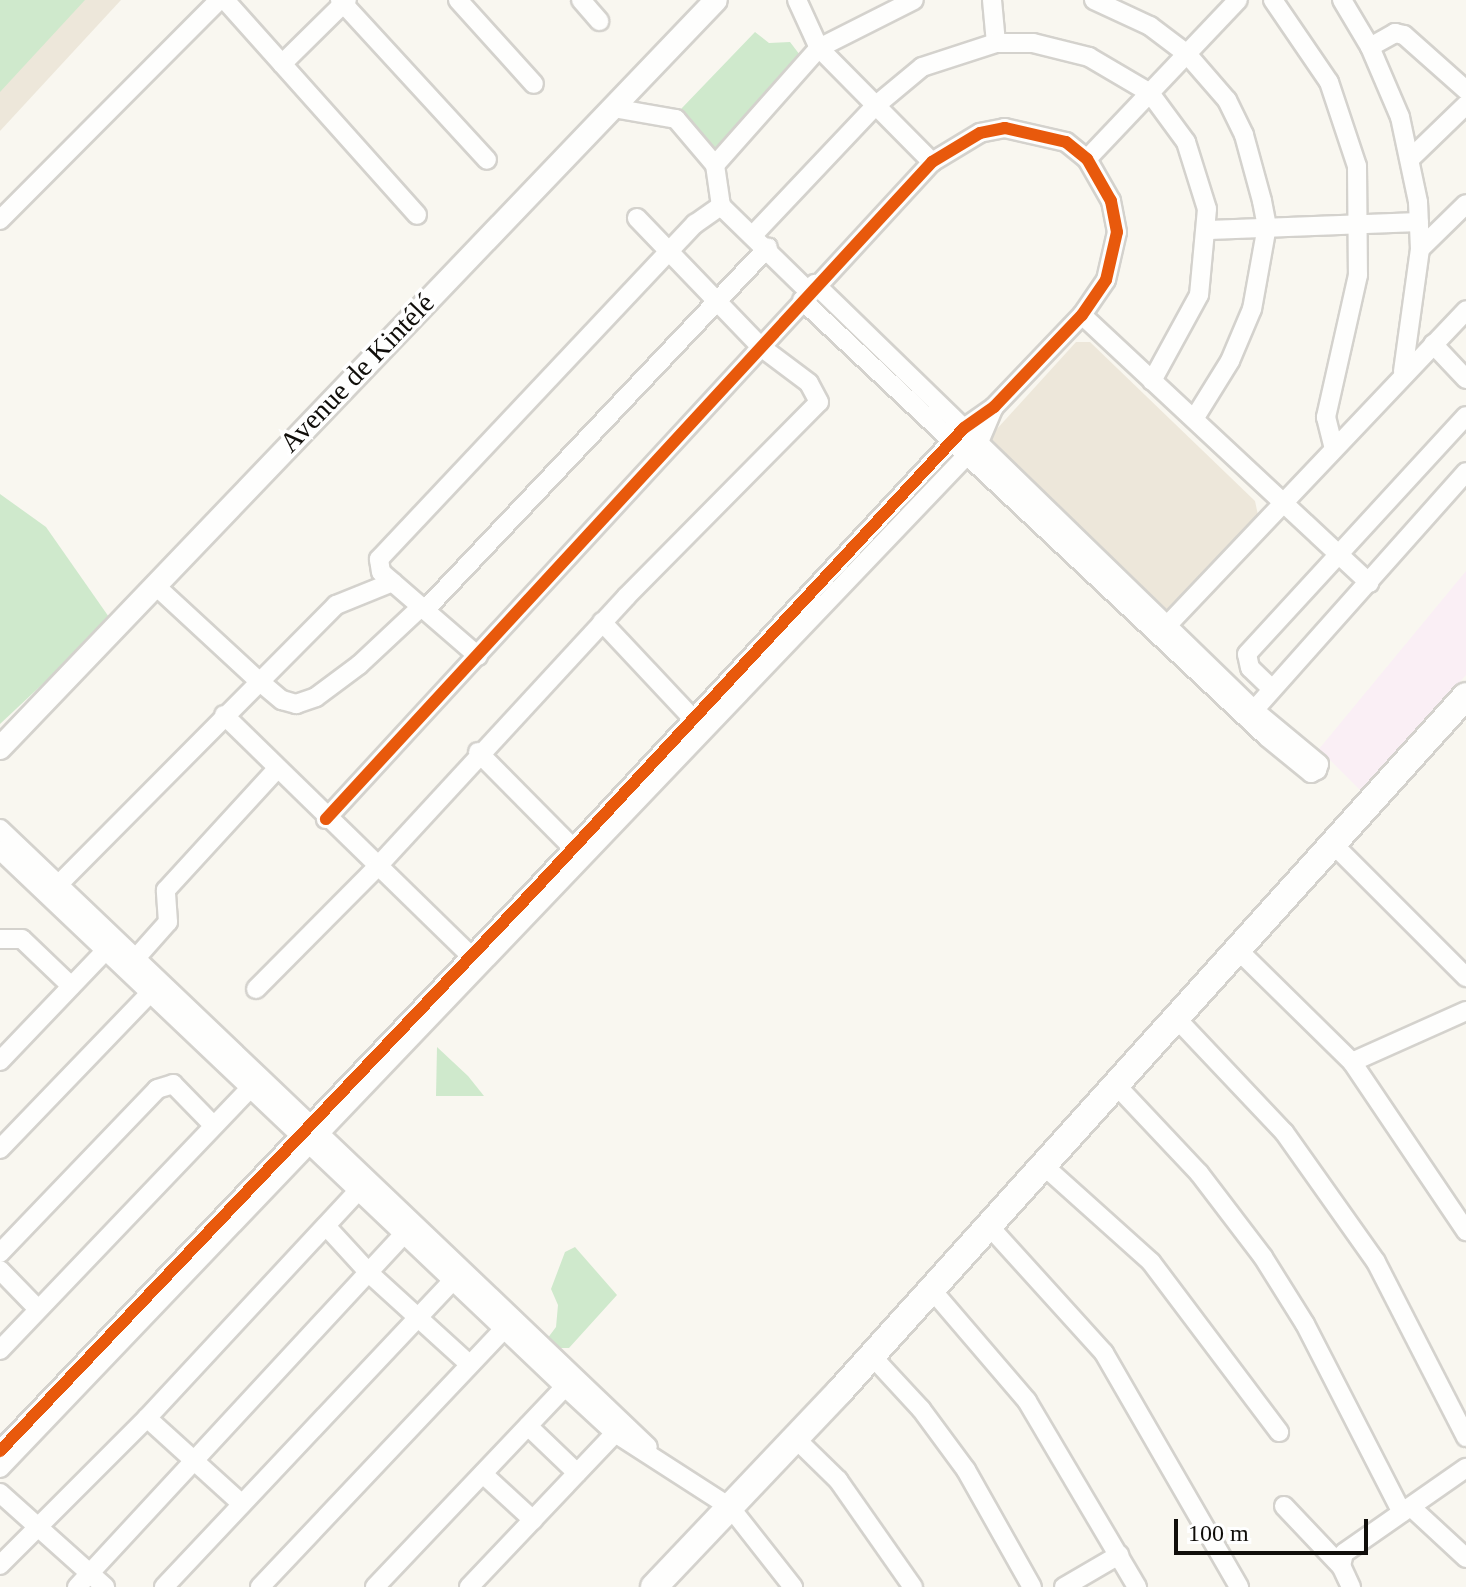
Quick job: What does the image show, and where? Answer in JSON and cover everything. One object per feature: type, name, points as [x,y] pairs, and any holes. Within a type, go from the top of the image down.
[{"type":"highway","points":[[666,1583],[730,1507],[932,1290],[1466,696]]},
{"type":"main road","name":"Avenue de Kintélé","points":[[0,748],[716,0]]},
{"type":"street","points":[[0,220],[219,0]]},
{"type":"street","points":[[225,0],[417,215]]},
{"type":"street","points":[[458,0],[534,84]]},
{"type":"street","points":[[581,0],[599,21]]},
{"type":"street","points":[[797,0],[819,48],[874,107],[932,162]]},
{"type":"street","points":[[715,165],[819,48],[914,0]]},
{"type":"street","points":[[992,0],[996,43]]},
{"type":"street","points":[[1094,0],[1150,26],[1187,54],[1227,100],[1244,135],[1267,226],[1252,309],[1230,361],[1194,419]]},
{"type":"street","points":[[1087,159],[1238,0]]},
{"type":"street","points":[[1273,0],[1317,60],[1338,103],[1357,166],[1360,226],[1354,308],[1326,417],[1333,445]]},
{"type":"street","points":[[1342,0],[1370,47],[1400,117],[1410,159],[1420,249],[1403,372]]},
{"type":"street","points":[[282,64],[343,1],[487,160]]},
{"type":"street","points":[[1370,47],[1395,33],[1404,35],[1466,90]]},
{"type":"street","points":[[157,587],[282,700],[296,704],[316,697],[423,609],[718,303],[761,240],[874,107],[922,67],[996,43],[1056,47],[1114,68],[1150,93],[1186,142],[1200,178],[1209,230],[1199,295],[1152,381]]},
{"type":"street","points":[[1410,159],[1466,105]]},
{"type":"street","points":[[613,108],[676,119],[715,165],[721,206],[761,240],[809,292],[1250,714],[1466,472]]},
{"type":"street","points":[[0,1468],[311,1136],[471,956],[958,434],[994,407],[1082,315],[1106,280],[1117,232],[1111,201],[1087,159],[1066,142],[1005,128],[980,133],[932,162],[326,819]]},
{"type":"street","points":[[1420,249],[1466,204]]},
{"type":"street","points":[[478,656],[381,572],[379,559],[667,254],[721,206]]},
{"type":"street","points":[[256,989],[378,866],[478,752],[602,622],[819,402],[809,383],[761,347],[667,254],[637,218]]},
{"type":"street","points":[[1209,230],[1419,222]]},
{"type":"street","points":[[1163,631],[1333,445],[1466,310]]},
{"type":"street","points":[[1082,315],[1369,583]]},
{"type":"street","points":[[1433,344],[1466,379]]},
{"type":"street","points":[[0,1451],[311,1136],[973,448],[994,407]]},
{"type":"street","points":[[1272,689],[1250,668],[1247,654],[1466,416]]},
{"type":"street","points":[[58,885],[336,605],[393,582]]},
{"type":"street","points":[[602,622],[693,719]]},
{"type":"street","points":[[224,715],[326,819],[471,956]]},
{"type":"street","points":[[478,752],[573,848]]},
{"type":"street","points":[[136,958],[168,922],[166,890],[276,770]]},
{"type":"street","points":[[0,829],[136,958],[156,988],[249,1089],[311,1136],[357,1192],[452,1281],[509,1323],[629,1423],[658,1458]]},
{"type":"street","points":[[1334,845],[1466,977]]},
{"type":"street","points":[[0,850],[106,950],[156,988],[509,1323],[565,1387],[615,1433],[730,1507],[793,1587]]},
{"type":"street","points":[[0,939],[22,939],[71,986]]},
{"type":"street","points":[[0,1061],[106,950]]},
{"type":"street","points":[[1238,950],[1352,1062],[1466,1231]]},
{"type":"street","points":[[0,1149],[156,988]]},
{"type":"street","points":[[1352,1062],[1466,1011]]},
{"type":"street","points":[[1177,1019],[1284,1132],[1376,1262],[1466,1437]]},
{"type":"street","points":[[0,1253],[157,1089],[173,1084],[213,1125]]},
{"type":"street","points":[[1117,1086],[1199,1173],[1263,1257],[1305,1324],[1406,1510],[1466,1558]]},
{"type":"street","points":[[0,1350],[249,1089]]},
{"type":"street","points":[[1043,1165],[1151,1262],[1279,1432]]},
{"type":"street","points":[[0,1565],[147,1418],[357,1192]]},
{"type":"street","points":[[326,1226],[369,1273],[468,1363]]},
{"type":"street","points":[[989,1226],[1104,1353],[1239,1587]]},
{"type":"street","points":[[83,1580],[404,1234]]},
{"type":"street","points":[[0,1270],[37,1308]]},
{"type":"street","points":[[164,1587],[452,1281]]},
{"type":"street","points":[[932,1290],[1027,1401],[1137,1587]]},
{"type":"street","points":[[260,1587],[509,1323]]},
{"type":"street","points":[[871,1355],[921,1409],[966,1470],[1032,1587]]},
{"type":"street","points":[[375,1587],[565,1387]]},
{"type":"street","points":[[147,1418],[242,1504]]},
{"type":"street","points":[[528,1426],[577,1473]]},
{"type":"street","points":[[469,1587],[615,1433]]},
{"type":"street","points":[[796,1439],[838,1480],[913,1587]]},
{"type":"street","points":[[1341,1566],[1344,1553],[1466,1468]]},
{"type":"street","points":[[483,1474],[533,1520]]},
{"type":"street","points":[[0,1493],[38,1525],[83,1580],[105,1587]]},
{"type":"street","points":[[1284,1506],[1341,1566],[1353,1586]]},
{"type":"street","points":[[1064,1587],[1119,1555]]},
{"type":"shaded area","points":[[0,0],[121,0],[0,131]]},
{"type":"shaded area","points":[[1076,342],[1090,342],[1255,501],[1258,515],[1168,616],[985,442]]},
{"type":"shaded area","points":[[1466,571],[1466,675],[1362,792],[1319,749]]},
{"type":"green space","points":[[0,0],[85,0],[0,92]]},
{"type":"green space","points":[[755,32],[769,43],[790,42],[803,59],[717,153],[689,125],[681,109]]},
{"type":"green space","points":[[0,494],[46,527],[111,620],[0,724]]},
{"type":"green space","points":[[437,1047],[468,1076],[484,1096],[436,1096]]},
{"type":"green space","points":[[575,1247],[617,1295],[569,1348],[550,1348],[547,1339],[556,1327],[558,1305],[551,1289],[565,1252]]},
{"type":"cycle path","points":[[0,1451],[536,888],[964,428],[994,407],[1082,315],[1106,280],[1117,232],[1111,201],[1087,159],[1066,142],[1005,128],[980,133],[932,162],[326,819]]}]
